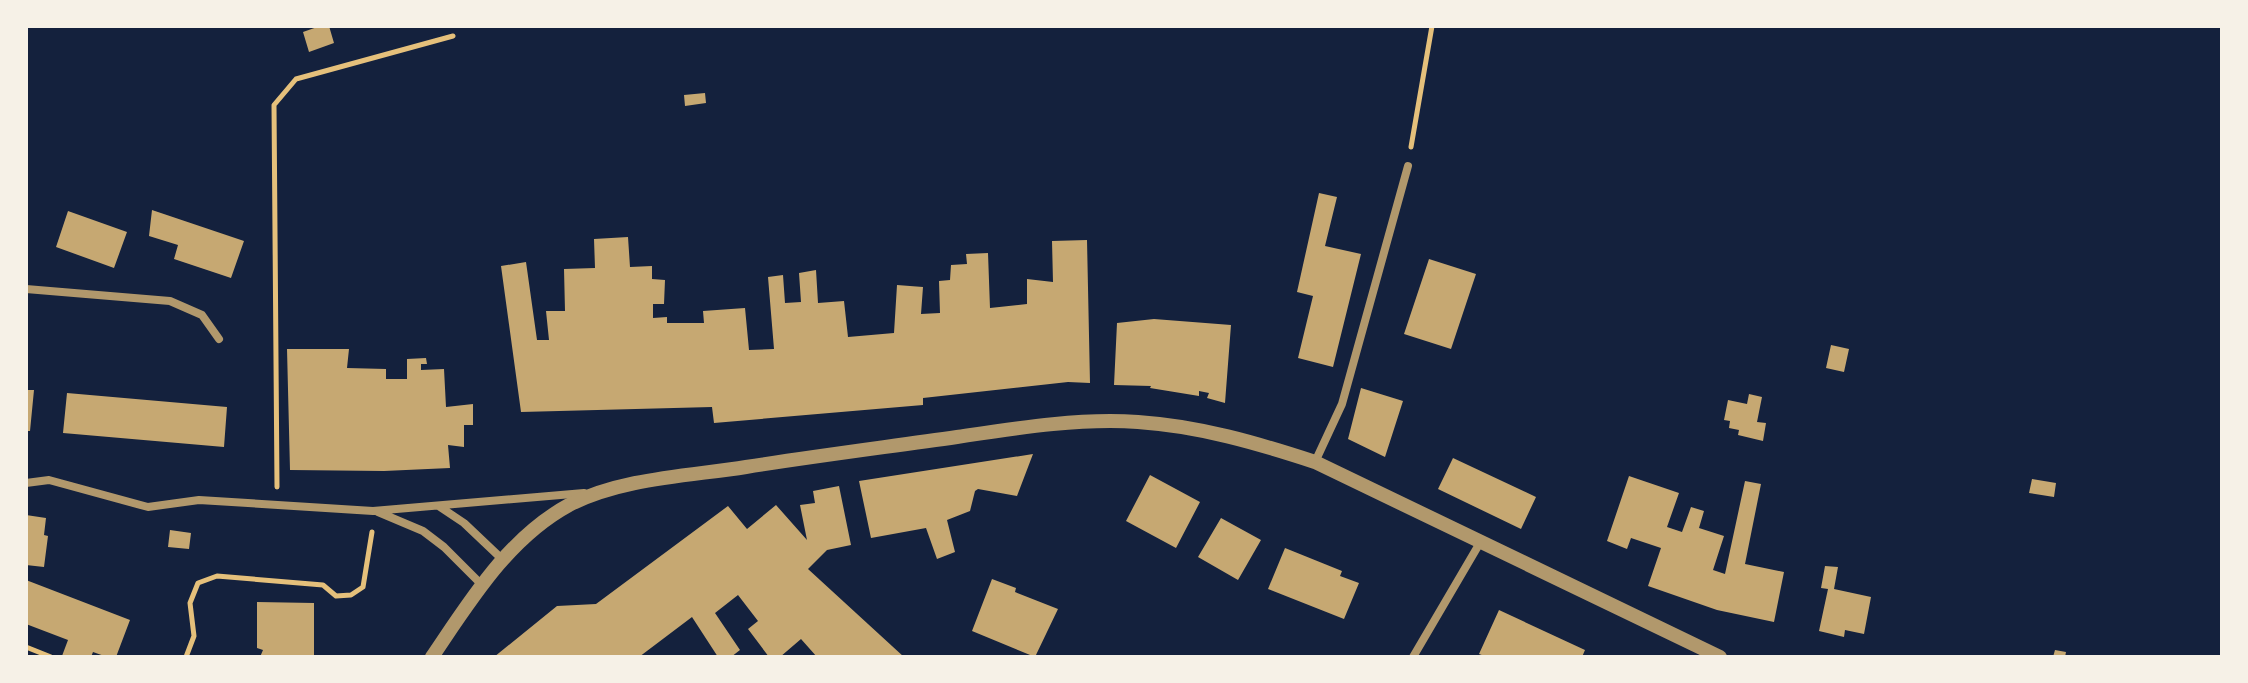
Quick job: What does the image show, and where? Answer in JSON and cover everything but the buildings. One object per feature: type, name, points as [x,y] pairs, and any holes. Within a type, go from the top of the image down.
[{"type":"street","points":[[1315,462],[1342,404],[1408,166]]},
{"type":"street","points":[[26,289],[170,301],[202,315],[219,339]]},
{"type":"street","points":[[26,483],[49,480],[148,507],[199,500],[373,511],[598,492],[1023,427],[1104,421],[1137,422],[1214,433],[1315,462],[1720,657]]},
{"type":"street","points":[[432,657],[482,585],[517,544],[547,519],[598,492]]},
{"type":"street","points":[[439,506],[464,523],[503,560]]},
{"type":"street","points":[[373,511],[423,531],[482,585]]},
{"type":"street","points":[[1413,657],[1481,541]]},
{"type":"path","points":[[1408,166],[1432,26]]},
{"type":"path","points":[[277,506],[274,105],[296,79],[453,36]]},
{"type":"path","points":[[186,657],[194,636],[190,603],[198,583],[217,576],[323,585],[336,596],[351,595],[363,587],[373,511]]},
{"type":"path","points":[[26,647],[51,657]]}]
